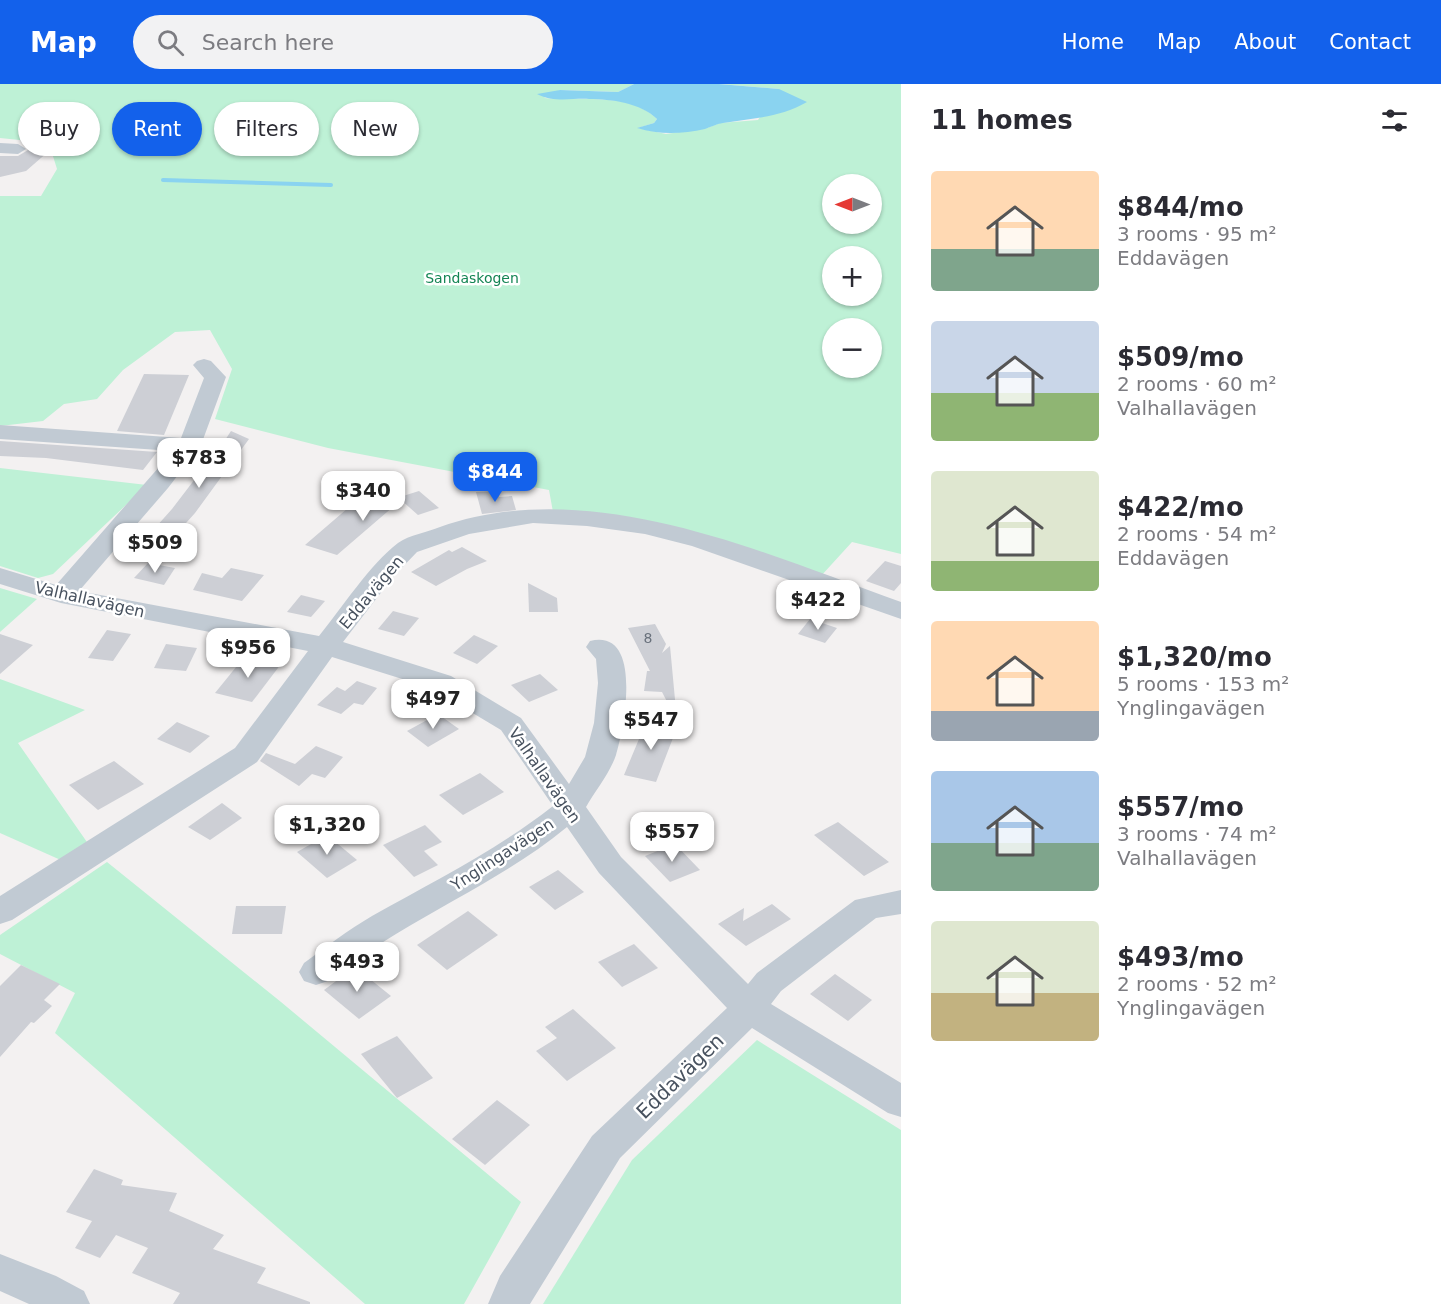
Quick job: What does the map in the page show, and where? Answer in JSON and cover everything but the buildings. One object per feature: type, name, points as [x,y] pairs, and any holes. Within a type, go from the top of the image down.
[{"type":"street","points":[[0,148],[18,149]]},
{"type":"street","points":[[61,595],[160,483],[190,445],[215,377],[204,365]]},
{"type":"street","points":[[0,432],[190,445]]},
{"type":"street","name":"Eddavägen","points":[[0,912],[246,755],[384,572],[408,547],[464,527],[533,516],[645,527],[700,540],[901,611]]},
{"type":"street","name":"Valhallavägen","points":[[0,576],[61,595],[326,646],[441,682],[511,724],[610,865],[749,1008],[901,1102]]},
{"type":"street","name":"Ynglingavägen","points":[[316,972],[382,926],[468,879],[537,835],[569,809],[600,757],[609,723],[612,682],[610,658],[600,647]]},
{"type":"street","name":"Eddavägen","points":[[509,1304],[515,1289],[606,1147],[749,1008],[769,982],[867,908],[901,902]]},
{"type":"street","points":[[0,1272],[41,1289],[69,1304]]},
{"type":"green space","name":"Sandaskogen","points":[[0,84],[634,84],[618,92],[560,90],[544,98],[604,100],[633,104],[646,110],[657,119],[654,123],[638,128],[666,134],[707,128],[720,123],[758,120],[779,89],[720,84],[901,84],[901,554],[852,542],[821,576],[704,535],[553,512],[549,490],[328,448],[215,419],[232,369],[210,330],[175,332],[123,370],[97,399],[64,404],[43,421],[0,426],[0,196],[41,196],[57,169],[53,156],[100,156],[100,102],[18,102],[18,140],[0,138]]},
{"type":"green space","points":[[0,468],[147,485],[53,574],[38,578],[0,566]]},
{"type":"green space","points":[[0,588],[37,599],[0,632]]},
{"type":"green space","points":[[0,679],[85,710],[18,743],[89,845],[63,861],[0,833]]},
{"type":"green space","points":[[107,862],[281,1002],[521,1202],[464,1304],[365,1304],[55,1033],[75,993],[0,954],[0,935]]},
{"type":"green space","points":[[757,1040],[901,1130],[901,1304],[543,1304],[632,1160]]},
{"type":"water","points":[[634,84],[719,84],[779,89],[807,102],[776,114],[720,123],[696,131],[671,133],[637,128],[654,123],[657,119],[643,109],[625,103],[598,99],[556,99],[537,94],[560,90],[618,92]]},
{"type":"waterway","points":[[163,180],[331,185]]}]
